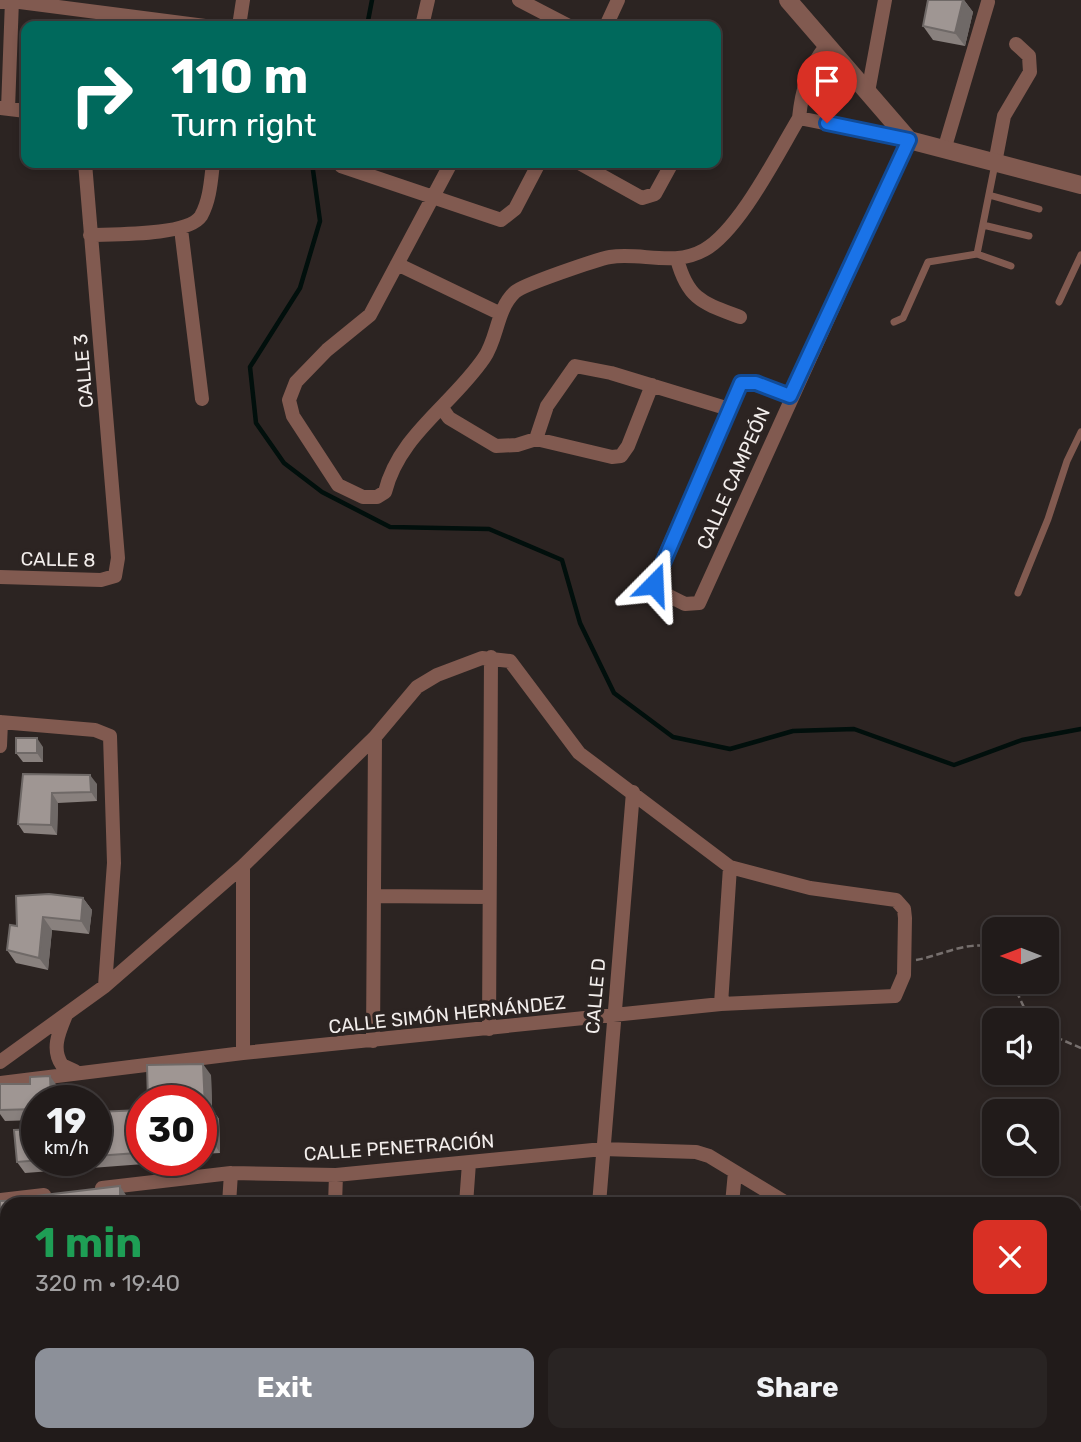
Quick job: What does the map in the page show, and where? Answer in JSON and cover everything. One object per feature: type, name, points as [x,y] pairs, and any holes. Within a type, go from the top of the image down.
[{"type":"street","points":[[4,109],[12,0]]},
{"type":"street","points":[[0,2],[12,0],[168,21]]},
{"type":"street","points":[[240,21],[243,0]]},
{"type":"street","points":[[423,21],[428,0]]},
{"type":"street","points":[[519,0],[559,21]]},
{"type":"street","points":[[608,21],[618,0]]},
{"type":"street","points":[[868,93],[885,0]]},
{"type":"street","points":[[796,2],[826,46],[909,140]]},
{"type":"street","points":[[944,150],[988,2]]},
{"type":"street","points":[[995,163],[1003,116],[1030,72],[1028,56],[1016,44]]},
{"type":"street","points":[[448,168],[370,315],[327,350],[296,382],[289,400],[293,416],[338,485],[363,497],[377,497],[385,492],[387,480],[401,454],[429,416],[442,408],[486,356],[500,314],[517,289],[610,257],[677,258],[705,250],[729,227],[799,118],[805,81],[813,62],[826,46]]},
{"type":"street","points":[[799,118],[909,140],[1081,185]]},
{"type":"street","name":"CALLE CAMPEÓN","points":[[729,409],[654,584],[657,590],[685,604],[699,603],[790,396],[909,140]]},
{"type":"street","name":"CALLE 3","points":[[85,168],[118,558],[115,576]]},
{"type":"street","points":[[90,236],[181,229],[199,219],[212,168]]},
{"type":"street","points":[[347,168],[500,220],[515,209],[536,168]]},
{"type":"street","points":[[588,168],[642,198],[655,194],[669,168]]},
{"type":"street","points":[[181,229],[202,399]]},
{"type":"street","points":[[677,258],[682,278],[692,294],[740,317]]},
{"type":"street","points":[[397,264],[500,314]]},
{"type":"street","points":[[536,439],[547,406],[572,367],[579,365],[729,409],[741,383],[748,382],[790,396]]},
{"type":"street","points":[[442,408],[449,418],[496,446],[516,445],[536,439],[612,457],[621,456],[652,385]]},
{"type":"street","name":"CALLE 8","points":[[0,577],[101,580],[115,576]]},
{"type":"street","points":[[489,1029],[491,657]]},
{"type":"street","points":[[0,1062],[104,986],[243,866],[376,737],[417,687],[457,667],[491,657],[510,661],[579,752],[730,867],[810,888],[896,900],[904,909],[905,961]]},
{"type":"street","points":[[0,746],[0,722],[94,730],[110,736],[114,863],[104,986]]},
{"type":"street","points":[[373,1041],[376,737]]},
{"type":"street","name":"CALLE D","points":[[600,1197],[612,1016],[633,792]]},
{"type":"street","points":[[243,866],[243,1053]]},
{"type":"street","points":[[721,1004],[730,867]]},
{"type":"street","points":[[375,896],[489,897]]},
{"type":"street","name":"CALLE SIMÓN HERNÁNDEZ","points":[[0,1083],[243,1053],[721,1004],[899,995],[905,961]]},
{"type":"street","points":[[67,1013],[57,1036],[57,1054],[62,1065],[76,1072]]},
{"type":"street","name":"CALLE PENETRACIÓN","points":[[82,1191],[231,1174],[336,1175],[603,1149],[696,1153],[720,1161],[776,1197]]},
{"type":"street","points":[[467,1197],[469,1163]]},
{"type":"street","points":[[733,1197],[735,1172]]},
{"type":"street","points":[[229,1197],[231,1174]]},
{"type":"street","points":[[335,1197],[336,1175]]},
{"type":"street","points":[[27,1197],[54,1194]]},
{"type":"lane","points":[[977,254],[995,163]]},
{"type":"lane","points":[[989,195],[1039,209]]},
{"type":"lane","points":[[983,225],[1029,236]]},
{"type":"lane","points":[[894,322],[903,318],[928,262],[977,254],[1011,266]]},
{"type":"lane","points":[[1059,302],[1081,255]]},
{"type":"lane","points":[[1018,593],[1048,519],[1067,461],[1081,432]]},
{"type":"path","points":[[905,961],[982,945]]},
{"type":"path","points":[[1059,1039],[1081,1048]]},
{"type":"building","points":[[928,0],[963,0],[955,33],[923,26]]},
{"type":"building","points":[[16,738],[37,738],[37,753],[16,753]]},
{"type":"building","points":[[23,774],[90,775],[91,792],[52,793],[51,825],[18,824]]},
{"type":"building","points":[[49,894],[83,898],[81,921],[43,917],[39,958],[7,950],[10,925],[17,926],[16,896]]},
{"type":"building","points":[[203,1064],[204,1085],[148,1085],[147,1065]]},
{"type":"building","points":[[50,1076],[50,1085],[21,1085],[21,1109],[0,1110],[0,1084],[30,1084],[30,1077]]},
{"type":"building","points":[[112,1111],[126,1111],[126,1154],[112,1155]]},
{"type":"building","points":[[14,1130],[21,1130],[21,1162],[17,1162]]},
{"type":"building","points":[[120,1186],[120,1197],[28,1197]]},
{"type":"waterway","points":[[368,21],[372,0]]},
{"type":"waterway","points":[[313,168],[320,221],[300,288],[250,367],[256,423],[284,463],[322,492],[390,527],[489,529],[562,560],[580,623],[614,693],[673,737],[730,749],[793,731],[854,729],[954,765],[1022,740],[1081,729]]},
{"type":"route","points":[[654,584],[741,383],[756,383],[790,396],[909,140],[827,123]]}]
